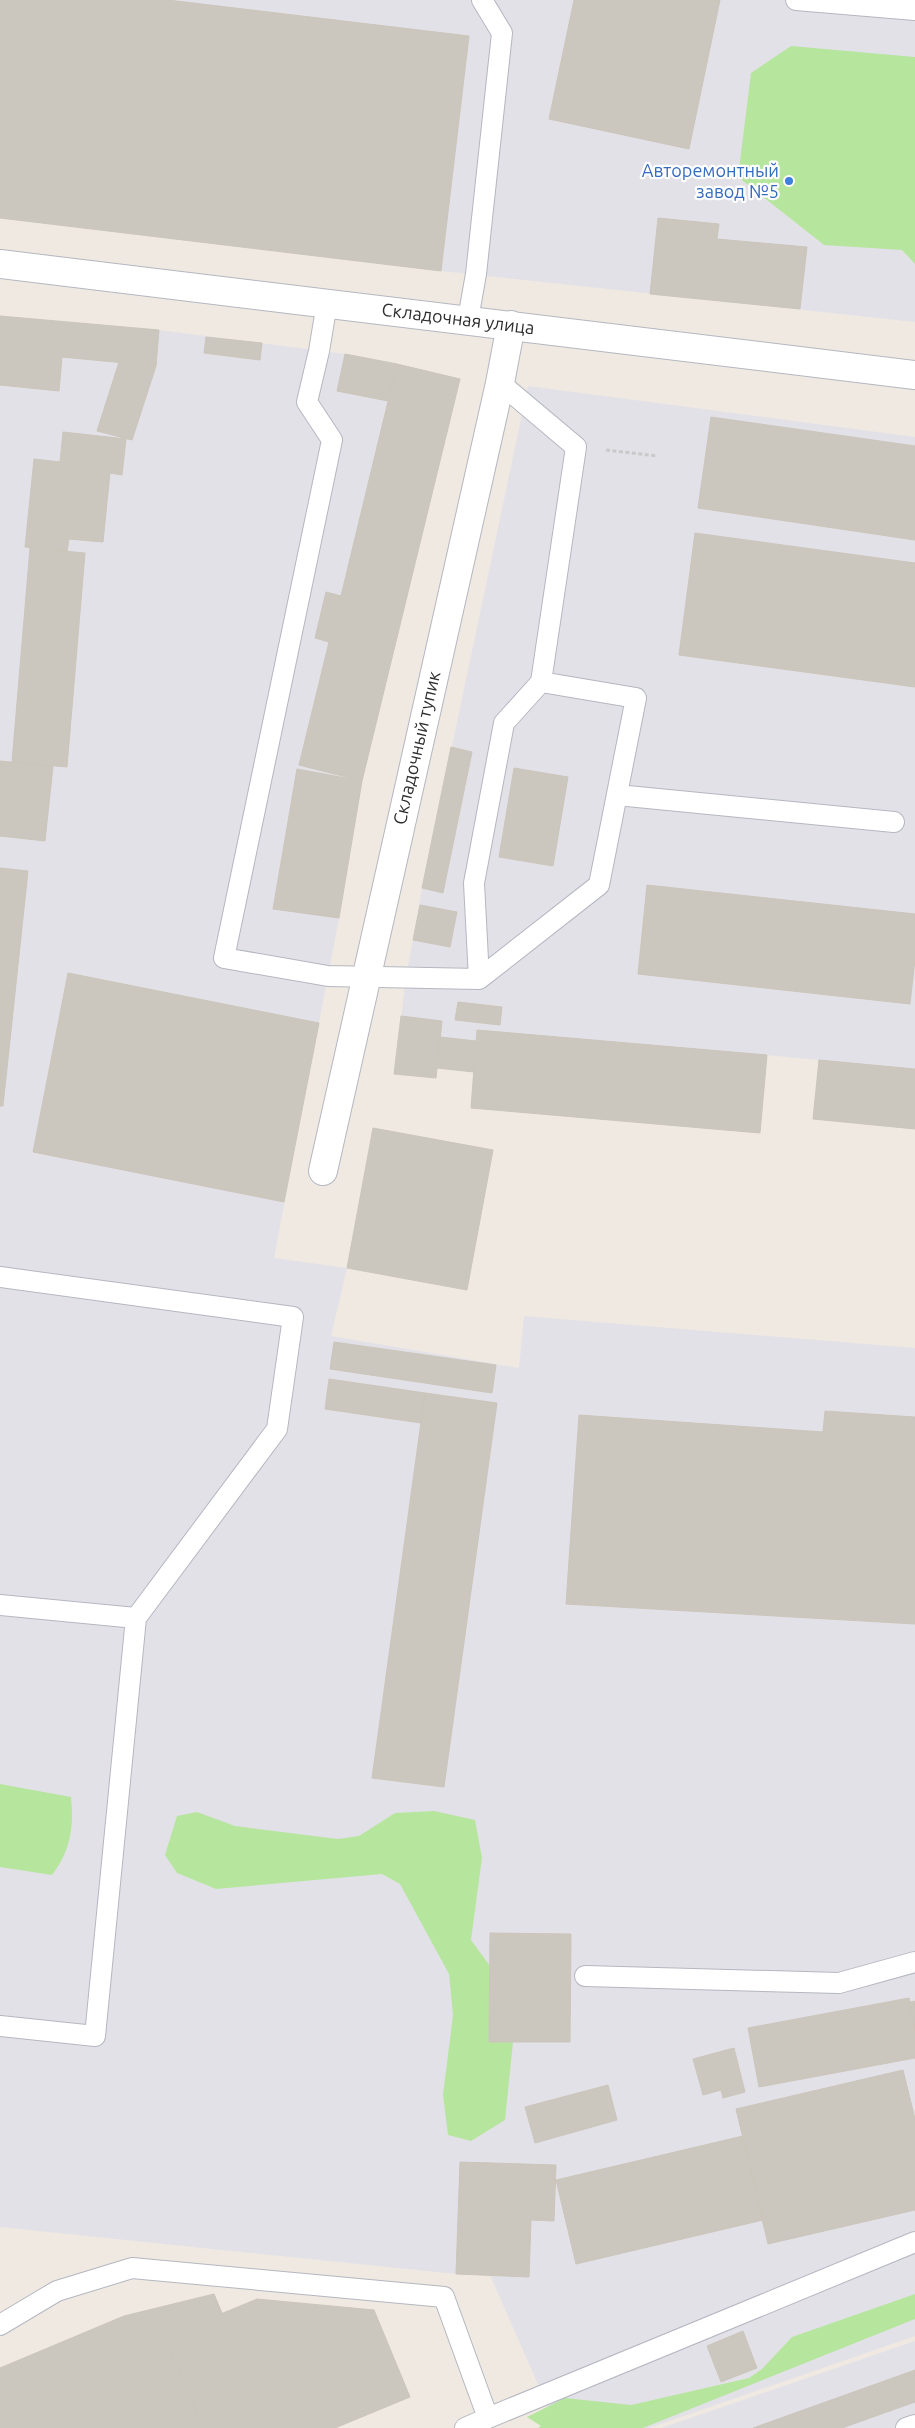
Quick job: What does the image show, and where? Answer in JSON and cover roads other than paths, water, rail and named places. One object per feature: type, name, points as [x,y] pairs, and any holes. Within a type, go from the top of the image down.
[{"type":"street","name":"Складочная улица","points":[[0,264],[915,374]]},
{"type":"street","name":"Складочный тупик","points":[[324,1170],[365,977],[500,383],[510,325]]},
{"type":"lane","points":[[468,319],[476,274],[502,33],[482,0]]},
{"type":"lane","points":[[796,0],[915,10]]},
{"type":"lane","points":[[327,303],[320,351],[306,402],[332,440],[224,958],[328,976],[479,979],[599,885],[636,698],[541,682]]},
{"type":"lane","points":[[479,979],[474,883],[504,723],[541,682],[576,447],[500,383]]},
{"type":"lane","points":[[617,795],[894,822]]},
{"type":"lane","points":[[0,1277],[293,1317],[278,1429],[136,1618],[95,2036],[0,2026]]},
{"type":"lane","points":[[0,1605],[136,1618]]},
{"type":"lane","points":[[585,1976],[840,1983],[915,1962]]},
{"type":"lane","points":[[466,2428],[915,2242]]},
{"type":"lane","points":[[0,2325],[57,2292],[132,2268],[444,2297],[488,2418]]},
{"type":"lane","points":[[906,2428],[915,2425]]},
{"type":"place","name":"Авторемонтный завод №5","points":[[789,181]]}]
